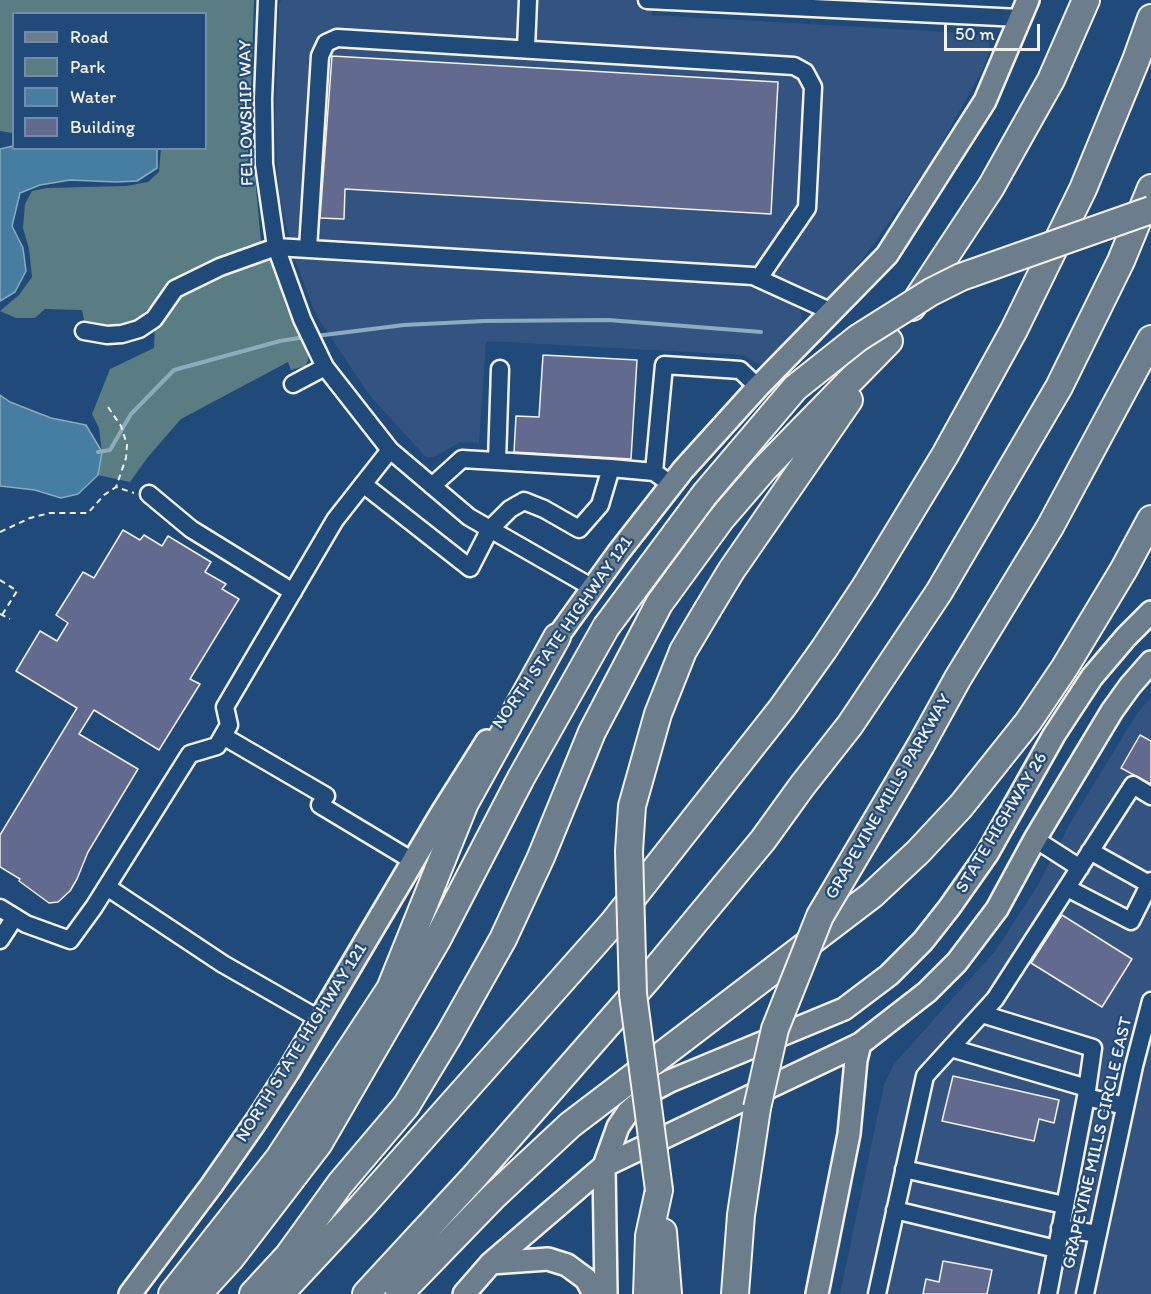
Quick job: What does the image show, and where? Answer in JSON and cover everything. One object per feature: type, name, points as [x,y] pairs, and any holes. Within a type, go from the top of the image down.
[{"type":"highway","points":[[668,1294],[659,1190],[633,994],[629,907],[629,840],[632,806],[658,714],[683,651],[731,571],[889,341],[991,187],[1051,80],[1081,10]]},
{"type":"highway","points":[[279,1294],[361,1207],[612,924],[747,754],[824,649],[866,587],[945,455],[1014,330],[1083,189],[1151,18]]},
{"type":"highway","points":[[366,1294],[474,1177],[679,942],[763,840],[850,725],[939,592],[1059,387],[1111,282],[1151,188]]},
{"type":"highway","points":[[198,1294],[230,1259],[319,1143],[437,940],[520,778],[606,627],[705,494],[787,397],[795,388],[858,338],[931,292],[961,277],[1151,210]]},
{"type":"highway","name":"GRAPEVINE MILLS PARKWAY","points":[[735,1294],[741,1215],[757,1108],[775,1029],[820,916],[958,678],[1050,527],[1151,339]]},
{"type":"highway","points":[[253,1294],[288,1256],[340,1184],[405,1106],[449,1035],[503,939],[541,857],[592,732],[659,604],[721,519],[765,468],[889,341]]},
{"type":"highway","points":[[399,1294],[494,1196],[570,1125],[872,895],[918,852],[961,806],[1028,722],[1065,668],[1151,519]]},
{"type":"highway","points":[[172,1294],[279,1158],[390,989],[465,803],[557,638]]},
{"type":"highway","points":[[647,1294],[649,1236],[659,1190]]},
{"type":"main road","name":"NORTH STATE HIGHWAY 121","points":[[130,1294],[218,1177],[275,1091],[503,715],[593,588],[672,485],[758,387],[888,255],[985,101],[1024,9]]},
{"type":"main road","name":"STATE HIGHWAY 26","points":[[604,1166],[618,1127],[628,1112],[655,1089],[844,1009],[889,975],[923,941],[987,854],[1054,735],[1092,677],[1151,612]]},
{"type":"main road","name":"STATE HIGHWAY 26","points":[[861,1044],[927,992],[957,962],[997,909],[1035,839],[1112,711],[1151,662]]},
{"type":"main road","points":[[464,1294],[491,1263],[604,1166],[861,1044]]},
{"type":"main road","points":[[817,1294],[849,1134],[856,1060],[861,1044]]},
{"type":"main road","points":[[604,1166],[606,1294]]},
{"type":"main road","points":[[491,1263],[548,1259],[567,1265],[586,1279],[594,1294]]},
{"type":"street","name":"FELLOWSHIP WAY","points":[[267,0],[263,99],[264,164],[276,247],[302,320],[325,367],[390,450],[469,517],[593,588]]},
{"type":"street","points":[[525,50],[528,0]]},
{"type":"street","points":[[647,0],[1024,9]]},
{"type":"street","points":[[308,249],[320,56],[326,43],[337,38],[794,66],[805,72],[813,87],[807,207],[759,279]]},
{"type":"street","points":[[84,331],[122,334],[139,329],[154,319],[175,289],[220,267],[276,247],[753,276],[832,312]]},
{"type":"street","points":[[654,472],[664,365],[740,370],[758,387]]},
{"type":"street","points":[[293,384],[325,367]]},
{"type":"street","points":[[497,461],[500,369]]},
{"type":"street","points":[[0,908],[26,924],[70,940],[107,887],[190,754],[218,746],[229,725],[225,707],[335,520],[390,450]]},
{"type":"street","points":[[432,486],[462,459],[654,472],[672,485]]},
{"type":"street","points":[[363,484],[470,568],[490,529],[510,508],[524,501],[544,509],[579,529],[600,505],[610,468]]},
{"type":"street","points":[[149,494],[191,529],[293,592]]},
{"type":"street","points":[[223,736],[413,861]]},
{"type":"street","points":[[877,1294],[925,1076],[995,999],[1133,785],[1151,796]]},
{"type":"street","points":[[1035,839],[1080,868]]},
{"type":"street","points":[[1067,888],[1131,921],[1150,883],[1090,851]]},
{"type":"street","points":[[107,887],[223,964],[319,1019]]},
{"type":"street","points":[[0,940],[15,917]]},
{"type":"street","name":"GRAPEVINE MILLS CIRCLE EAST","points":[[1085,1294],[1125,1106],[1151,1001]]},
{"type":"street","points":[[982,1014],[1093,1047],[1087,1092],[1048,1294]]},
{"type":"street","points":[[951,1048],[1125,1106]]},
{"type":"street","points":[[904,1169],[1064,1205]]},
{"type":"street","points":[[895,1210],[1056,1249]]},
{"type":"street","points":[[1060,1228],[1098,1234]]},
{"type":"path","points":[[0,532],[30,518],[50,513],[88,513],[104,495],[116,487],[126,458],[127,445],[121,426],[108,407]]},
{"type":"path","points":[[116,487],[135,494],[149,494]]},
{"type":"path","points":[[0,580],[17,591],[1,614],[10,619]]},
{"type":"shaded area","points":[[281,0],[652,0],[652,15],[964,33],[982,36],[989,43],[990,50],[983,69],[931,162],[868,252],[828,301],[772,292],[800,310],[802,321],[801,330],[774,358],[764,365],[744,355],[486,341],[479,443],[460,442],[434,457],[426,457],[370,396],[316,315],[296,262],[279,197],[275,125],[279,4]]},
{"type":"shaded area","points":[[1151,697],[1151,1294],[840,1294],[884,1085],[894,1064],[996,950],[1038,885],[1069,825],[1136,715]]},
{"type":"green space","points":[[0,0],[254,0],[250,123],[261,242],[256,247],[170,281],[154,303],[134,323],[103,328],[85,324],[82,310],[45,309],[35,318],[16,318],[0,311],[19,295],[32,277],[29,249],[23,228],[25,204],[32,191],[47,188],[126,186],[148,182],[159,172],[161,150],[207,150],[207,12],[12,12],[12,133],[0,131]]},
{"type":"green space","points":[[266,258],[272,262],[286,307],[308,355],[305,366],[291,370],[288,362],[181,419],[130,482],[98,475],[102,452],[99,428],[92,414],[110,369],[154,348],[155,325],[178,292],[254,259]]},
{"type":"water","points":[[12,146],[12,150],[157,150],[157,168],[137,181],[70,180],[40,185],[20,193],[12,226],[23,248],[26,271],[15,292],[0,301],[0,149]]},
{"type":"water","points":[[0,395],[10,402],[51,418],[86,425],[102,452],[98,475],[78,494],[61,498],[35,490],[0,486]]},
{"type":"building","points":[[332,56],[778,82],[771,214],[345,189],[344,219],[320,218]]},
{"type":"building","points":[[543,355],[637,360],[631,459],[514,452],[516,416],[539,417]]},
{"type":"building","points":[[123,530],[140,540],[144,535],[162,546],[168,536],[211,562],[205,572],[226,584],[222,589],[239,599],[190,679],[200,684],[159,750],[94,710],[79,734],[138,769],[88,852],[70,891],[58,902],[49,903],[19,881],[20,879],[0,867],[0,835],[77,708],[16,671],[40,631],[57,641],[68,623],[56,615],[83,572],[94,578]]},
{"type":"building","points":[[1140,735],[1151,741],[1151,784],[1121,768]]},
{"type":"building","points":[[1062,915],[1132,959],[1102,1007],[1031,963]]},
{"type":"building","points":[[953,1076],[1059,1100],[1054,1123],[1039,1119],[1034,1141],[942,1121]]},
{"type":"building","points":[[943,1261],[992,1270],[987,1294],[923,1294],[926,1279],[939,1282]]},
{"type":"waterway","points":[[316,336],[404,325],[484,321],[608,320],[761,332]]},
{"type":"waterway","points":[[98,452],[110,450],[131,414],[174,370],[280,341],[305,337]]}]
